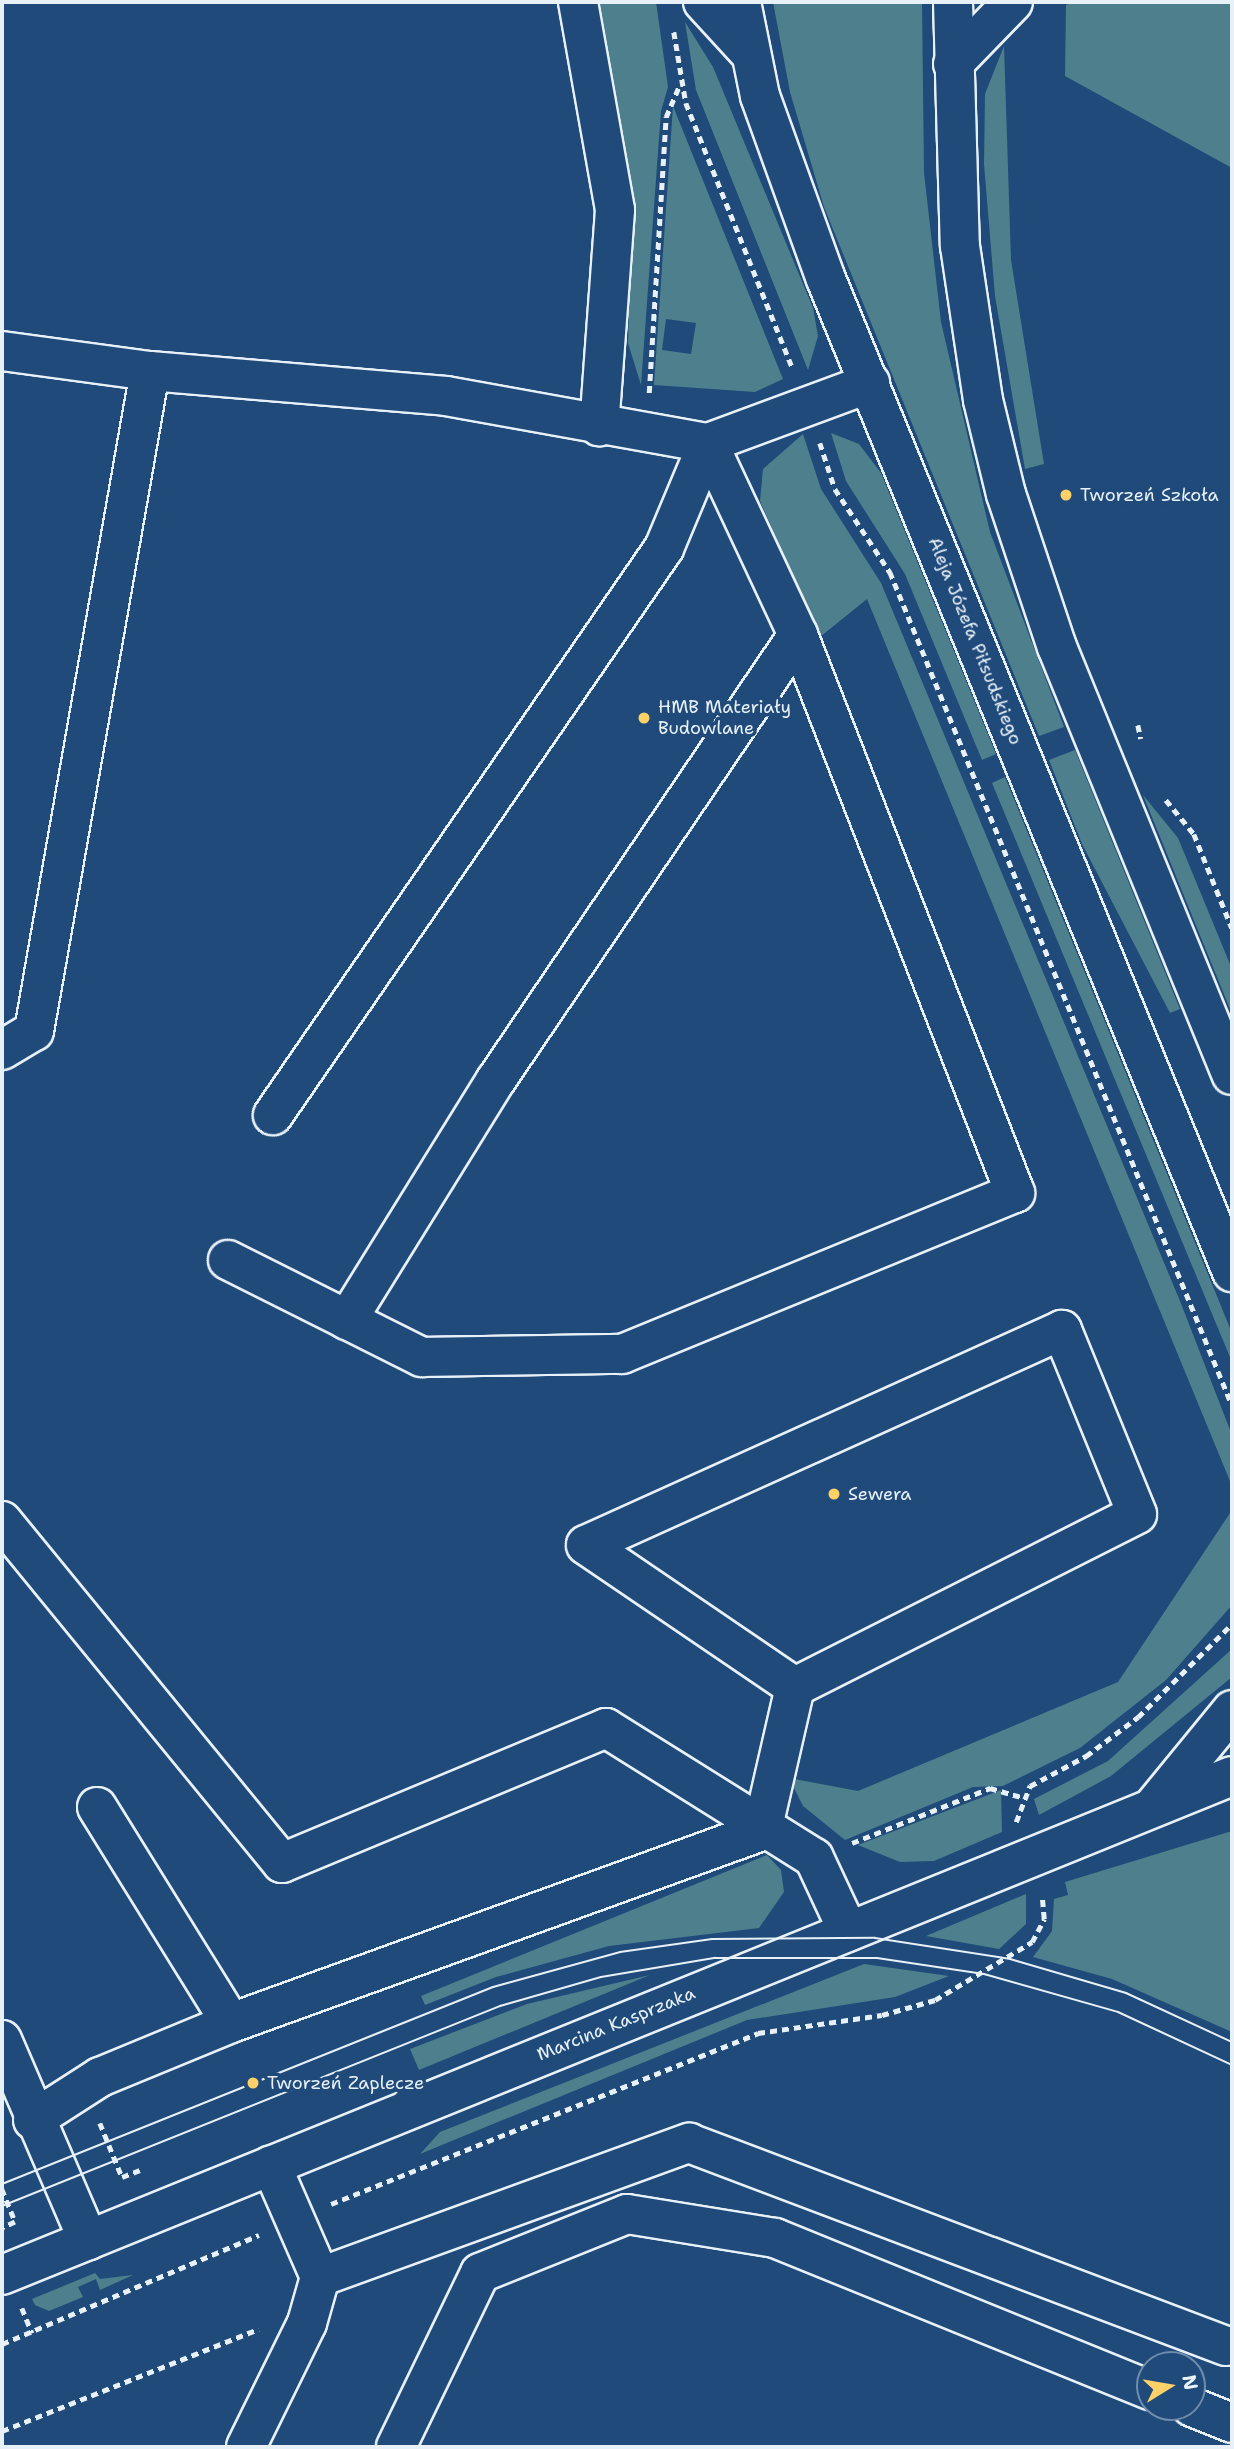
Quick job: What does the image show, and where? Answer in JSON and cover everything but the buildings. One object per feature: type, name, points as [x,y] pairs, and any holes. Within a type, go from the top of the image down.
[{"type":"main road","points":[[578,2],[615,210],[599,426]]},
{"type":"main road","name":"Aleja Józefa Piłsudskiego","points":[[741,2],[749,52],[785,170],[1232,1272]]},
{"type":"main road","points":[[953,2],[954,189],[967,309],[1006,494],[1057,647],[1232,1075]]},
{"type":"main road","points":[[953,64],[1013,2]]},
{"type":"main road","points":[[687,9],[749,52]]},
{"type":"main road","points":[[2,351],[149,372],[446,396],[647,435],[708,443],[870,383]]},
{"type":"main road","points":[[2,1050],[34,1031],[149,372]]},
{"type":"main road","points":[[228,1260],[422,1357],[622,1354],[1015,1193],[798,635],[708,443]]},
{"type":"main road","points":[[273,1115],[664,548],[708,443]]},
{"type":"main road","points":[[347,1320],[496,1080],[798,635]]},
{"type":"main road","points":[[1062,1330],[1137,1514],[795,1687],[586,1545],[1062,1330]]},
{"type":"main road","points":[[2,1521],[282,1863],[607,1728],[762,1831],[814,1858],[848,1931]]},
{"type":"main road","points":[[762,1831],[795,1687]]},
{"type":"main road","points":[[1154,1806],[1232,1710]]},
{"type":"main road","name":"Marcina Kasprzaka","points":[[11,2288],[88,2240],[1232,1776]]},
{"type":"main road","points":[[97,1807],[231,2023]]},
{"type":"main road","points":[[33,2119],[86,2086],[231,2023],[762,1831]]},
{"type":"main road","points":[[2,2040],[33,2119],[88,2240]]},
{"type":"main road","points":[[316,2292],[689,2143],[1226,2346]]},
{"type":"main road","points":[[246,2447],[316,2292],[294,2220],[271,2165]]},
{"type":"main road","points":[[396,2447],[480,2273],[627,2214],[775,2238],[1136,2384]]},
{"type":"main road","points":[[1206,2413],[1232,2423]]},
{"type":"path","points":[[647,435],[666,117],[681,83],[687,9]]},
{"type":"path","points":[[1138,725],[1142,744]]},
{"type":"path","points":[[974,776],[1232,1405]]},
{"type":"path","points":[[1159,793],[1194,834],[1232,928]]},
{"type":"path","points":[[1016,1826],[1021,1797],[1138,1717],[1232,1624]]},
{"type":"path","points":[[814,1858],[990,1788],[1021,1797]]},
{"type":"path","points":[[2,2344],[294,2220],[758,2033],[882,2015],[935,2000],[1032,1942],[1044,1919],[1041,1891]]},
{"type":"path","points":[[86,2086],[122,2177],[140,2171]]},
{"type":"path","points":[[2,2189],[15,2222],[2,2228]]},
{"type":"path","points":[[11,2288],[32,2333]]},
{"type":"path","points":[[2,2431],[316,2292]]},
{"type":"green space","points":[[588,2],[656,2],[668,87],[661,111],[641,385],[628,343],[629,307]]},
{"type":"green space","points":[[773,2],[922,2],[924,173],[941,322],[990,532],[1064,727],[1039,736],[824,207],[790,92]]},
{"type":"green space","points":[[1072,2],[1232,2],[1232,168],[1065,76],[1066,5]]},
{"type":"green space","points":[[685,22],[713,67],[813,308],[818,336],[808,370],[696,90]]},
{"type":"green space","points":[[1004,46],[1011,260],[1044,464],[1025,469],[995,296],[984,164],[985,94]]},
{"type":"green space","points":[[673,106],[783,379],[755,392],[654,385]],"holes":[[[666,319],[696,323],[691,354],[662,350]]]},
{"type":"green space","points":[[831,433],[859,444],[881,473],[996,754],[982,760],[905,574],[846,481]]},
{"type":"green space","points":[[803,434],[821,489],[881,583],[1180,1301],[1232,1435],[1232,1486],[867,599],[820,637],[760,501],[763,469]]},
{"type":"green space","points":[[1075,750],[1180,1009],[1170,1013],[1082,844],[1049,760]]},
{"type":"green space","points":[[1005,777],[1232,1333],[1232,1362],[992,783]]},
{"type":"green space","points":[[1143,795],[1178,838],[1232,969],[1232,1014]]},
{"type":"green space","points":[[1232,1510],[1232,1605],[1166,1680],[1080,1748],[1003,1786],[973,1787],[845,1840],[803,1806],[789,1778],[858,1791],[1118,1682]]},
{"type":"green space","points":[[1232,1649],[1232,1677],[1111,1776],[1039,1815],[1034,1799],[1108,1761]]},
{"type":"green space","points":[[1001,1790],[1002,1832],[934,1861],[900,1862],[858,1845]]},
{"type":"green space","points":[[1232,1831],[1232,2032],[1112,1979],[1033,1957],[1052,1931],[1054,1899],[1068,1895],[1065,1882]]},
{"type":"green space","points":[[767,1855],[781,1870],[784,1892],[759,1928],[609,1946],[496,1977],[425,2005],[421,1996]]},
{"type":"green space","points":[[1026,1894],[1026,1924],[999,1949],[926,1936]]},
{"type":"green space","points":[[864,1964],[949,1976],[895,1997],[747,2020],[420,2154],[440,2132]]},
{"type":"green space","points":[[650,1975],[419,2070],[410,2049],[527,2004]]},
{"type":"green space","points":[[95,2273],[100,2279],[133,2275],[100,2290],[96,2279],[78,2287],[83,2297],[49,2311],[35,2305],[32,2299]]},
{"type":"tram line","points":[[2,2184],[493,1987],[620,1952],[712,1939],[875,1938],[1010,1959],[1126,1993],[1232,2042]]},
{"type":"tram line","points":[[2,2206],[500,2006],[601,1977],[715,1958],[877,1958],[984,1974],[1118,2012],[1232,2065]]},
{"type":"place","name":"Tworzeń Szkoła","points":[[1066,495]]},
{"type":"place","name":"HMB Materiały Budowlane","points":[[644,718]]},
{"type":"place","name":"Sewera","points":[[834,1494]]},
{"type":"place","name":"Tworzeń Zaplecze","points":[[253,2083]]}]
